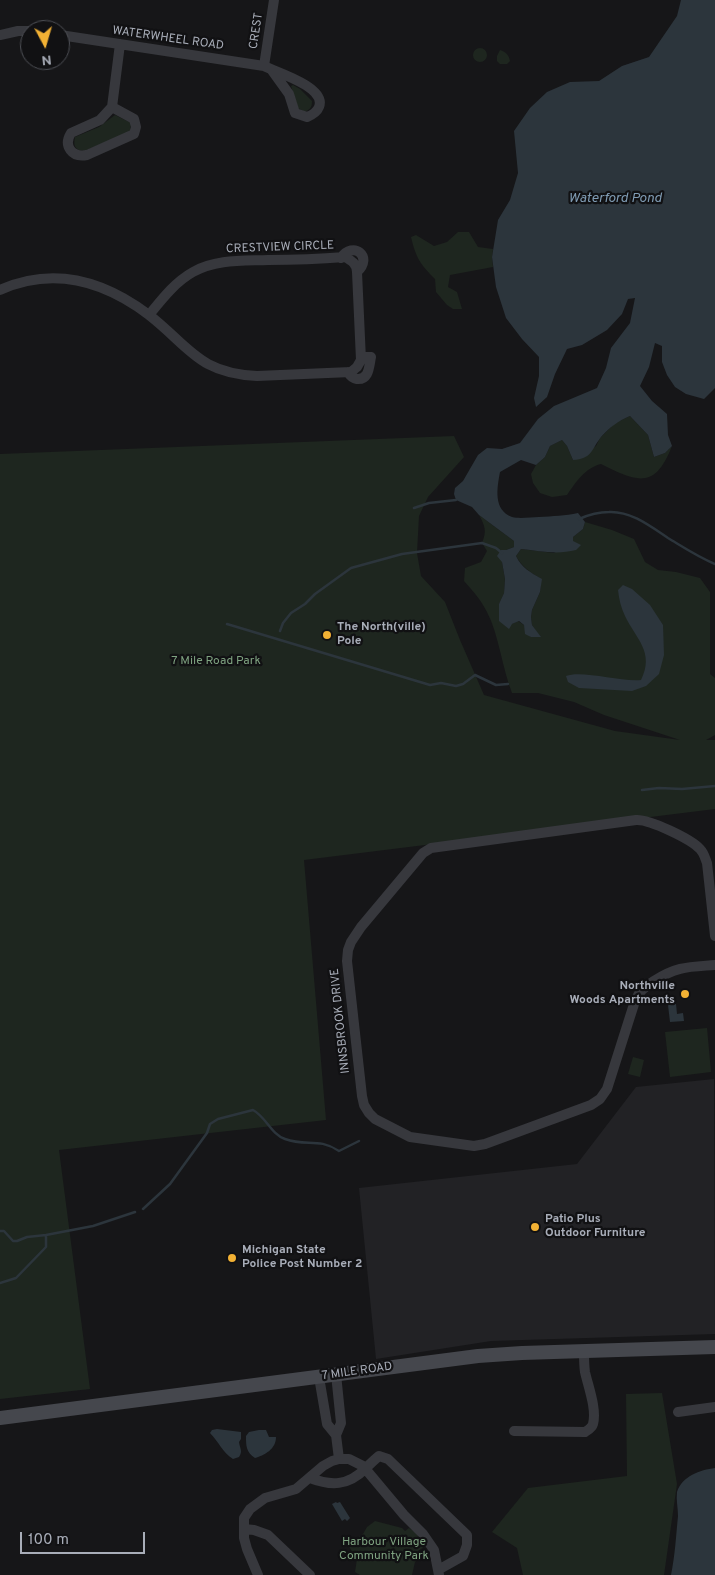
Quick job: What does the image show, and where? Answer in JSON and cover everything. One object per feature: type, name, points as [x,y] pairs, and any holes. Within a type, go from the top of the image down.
[{"type":"street","name":"CREST","points":[[268,68],[274,0]]},
{"type":"street","points":[[0,35],[20,31]]},
{"type":"street","name":"WATERWHEEL ROAD","points":[[70,36],[268,68],[290,76],[307,86],[320,103],[319,108],[307,117],[295,113],[288,94],[268,68]]},
{"type":"street","points":[[112,107],[134,119],[136,127],[134,134],[87,155],[73,154],[70,151],[68,140],[71,133],[100,120],[112,107],[120,44]]},
{"type":"street","name":"CRESTVIEW CIRCLE","points":[[0,290],[27,280],[46,278],[69,278],[104,288],[129,300],[210,366],[241,375],[348,372],[357,367],[361,360],[357,268],[353,262],[345,257],[229,262],[208,266],[191,273],[178,282],[149,315]]},
{"type":"street","name":"INNSBROOK DRIVE","points":[[715,936],[707,863],[704,855],[696,845],[650,821],[636,820],[431,848],[423,853],[361,927],[348,950],[347,962],[364,1106],[375,1119],[410,1137],[474,1146],[485,1144],[591,1106],[600,1099],[607,1089],[634,1001],[640,992],[651,982],[673,970],[715,964]]},
{"type":"street","name":"7 MILE ROAD","points":[[0,1418],[478,1356],[715,1347]]},
{"type":"street","points":[[514,1431],[585,1432],[591,1428],[593,1424],[592,1397],[585,1371],[584,1351]]},
{"type":"street","points":[[336,1374],[341,1422],[336,1435],[339,1459]]},
{"type":"street","points":[[319,1377],[328,1424],[336,1435]]},
{"type":"street","points":[[678,1412],[715,1407]]},
{"type":"street","points":[[258,1575],[244,1538],[244,1518],[250,1509],[272,1496],[296,1489],[323,1466],[339,1459],[348,1459],[359,1463],[365,1469],[404,1515],[423,1534],[434,1550],[438,1572],[463,1556],[467,1545],[467,1535],[388,1459],[379,1456],[371,1461],[365,1469],[353,1478],[342,1483],[332,1484],[310,1478]]},
{"type":"street","points":[[244,1529],[254,1530],[268,1536],[310,1575]]},
{"type":"shaded area","points":[[714,1079],[715,1334],[491,1341],[376,1359],[359,1188],[577,1164],[636,1087]]},
{"type":"green space","points":[[477,48],[483,48],[487,55],[483,62],[477,62],[473,58],[473,52]]},
{"type":"green space","points":[[500,50],[509,57],[510,61],[507,64],[500,64],[497,61]]},
{"type":"green space","points":[[293,85],[312,101],[312,105],[305,112],[298,108],[291,86]]},
{"type":"green space","points":[[115,115],[131,123],[128,133],[84,151],[75,147],[75,137],[99,127]]},
{"type":"green space","points":[[458,232],[469,232],[478,247],[493,249],[493,267],[450,275],[448,287],[457,292],[462,309],[453,309],[436,292],[435,279],[419,260],[411,237],[416,235],[434,246],[447,242]]},
{"type":"green space","points":[[630,416],[648,435],[654,457],[665,453],[672,446],[666,460],[652,476],[635,478],[601,464],[586,472],[567,495],[552,497],[540,493],[533,483],[531,474],[536,465],[545,457],[550,446],[562,440],[573,460],[596,446],[600,438],[615,423]]},
{"type":"green space","name":"7 Mile Road Park","points":[[454,436],[464,457],[428,497],[419,516],[417,553],[421,576],[445,602],[484,695],[615,731],[680,740],[604,715],[574,702],[538,693],[512,693],[491,621],[474,592],[464,581],[465,568],[481,562],[487,551],[482,543],[485,529],[479,515],[514,541],[514,547],[506,550],[502,562],[505,579],[504,593],[499,605],[512,624],[518,621],[524,625],[531,637],[540,637],[532,625],[531,617],[540,592],[541,579],[518,560],[516,556],[521,549],[554,553],[573,541],[573,537],[583,529],[585,522],[634,539],[645,562],[658,570],[700,578],[710,592],[710,674],[715,678],[715,735],[706,740],[715,740],[715,809],[304,860],[326,1120],[59,1150],[90,1389],[0,1399],[0,454]]},
{"type":"green space","points":[[707,1028],[711,1072],[670,1077],[665,1032]]},
{"type":"green space","points":[[633,1057],[644,1060],[640,1077],[628,1074]]},
{"type":"green space","points":[[662,1393],[677,1484],[664,1575],[523,1575],[517,1548],[492,1532],[528,1488],[627,1476],[626,1394]]},
{"type":"green space","name":"Harbour Village Community Park","points":[[375,1521],[402,1528],[405,1531],[409,1528],[415,1532],[425,1546],[418,1551],[421,1557],[415,1562],[412,1575],[360,1575],[355,1572],[357,1559],[346,1542],[352,1542],[363,1534],[367,1527]]},
{"type":"water","name":"Waterford Pond","points":[[681,0],[715,0],[715,388],[704,399],[686,394],[675,387],[667,375],[662,362],[662,346],[655,343],[649,367],[640,386],[652,401],[667,414],[668,435],[672,446],[665,453],[654,457],[648,435],[630,416],[608,430],[588,456],[584,458],[573,460],[562,440],[550,446],[545,457],[536,465],[521,460],[500,472],[498,498],[499,504],[506,514],[522,518],[578,513],[585,522],[583,529],[573,537],[573,541],[581,545],[576,550],[542,552],[521,549],[516,556],[524,567],[542,579],[540,592],[531,617],[532,625],[541,637],[531,637],[525,634],[524,625],[519,621],[512,624],[509,629],[499,621],[499,604],[504,593],[505,579],[502,562],[497,556],[501,550],[514,547],[514,541],[479,515],[472,507],[456,500],[455,488],[463,481],[478,455],[487,448],[502,449],[520,443],[538,419],[554,406],[597,388],[606,368],[611,348],[630,323],[635,298],[628,299],[622,314],[607,330],[582,345],[567,349],[547,397],[536,407],[534,398],[539,376],[539,357],[506,318],[496,287],[492,257],[498,220],[510,200],[518,173],[514,131],[530,108],[547,92],[570,82],[599,81],[622,66],[649,57],[677,16]]},
{"type":"water","points":[[623,585],[632,589],[650,605],[663,625],[664,655],[659,674],[646,686],[632,691],[579,688],[568,682],[566,676],[582,674],[641,680],[645,670],[645,654],[621,607],[618,590]]},
{"type":"water","points":[[676,1004],[677,1014],[683,1013],[684,1021],[670,1022],[668,1005]]},
{"type":"water","points":[[212,1430],[241,1432],[239,1442],[241,1451],[239,1457],[233,1459],[223,1450],[210,1433]]},
{"type":"water","points":[[266,1430],[269,1437],[276,1437],[276,1441],[269,1451],[255,1458],[247,1448],[246,1436],[249,1432]]},
{"type":"water","points":[[715,1468],[715,1575],[671,1575],[678,1516],[677,1492],[679,1486],[692,1475],[703,1470]]},
{"type":"water","points":[[340,1502],[350,1518],[347,1521],[345,1519],[342,1521],[332,1504]]},
{"type":"waterway","points":[[414,508],[429,503],[456,500]]},
{"type":"waterway","points":[[579,519],[609,512],[625,514],[640,520],[691,552],[715,564]]},
{"type":"waterway","points":[[280,631],[283,623],[291,613],[351,568],[402,554],[482,543],[496,548],[502,553]]},
{"type":"waterway","points":[[227,624],[430,685],[441,683],[456,686],[463,684],[475,675],[496,685],[508,684]]},
{"type":"waterway","points":[[642,790],[715,786]]},
{"type":"waterway","points":[[143,1209],[170,1184],[207,1133],[210,1124],[218,1119],[253,1110],[280,1137],[285,1139],[325,1144],[339,1151],[359,1141]]},
{"type":"waterway","points":[[0,1283],[16,1278],[46,1247],[46,1235],[93,1226],[135,1212]]},
{"type":"waterway","points":[[0,1231],[4,1231],[13,1241],[46,1235]]},
{"type":"place","name":"The North(ville) Pole","points":[[327,635]]},
{"type":"place","name":"Northville Woods Apartments","points":[[685,994]]},
{"type":"place","name":"Patio Plus Outdoor Furniture","points":[[535,1227]]},
{"type":"place","name":"Michigan State Police Post Number 2","points":[[232,1258]]}]
